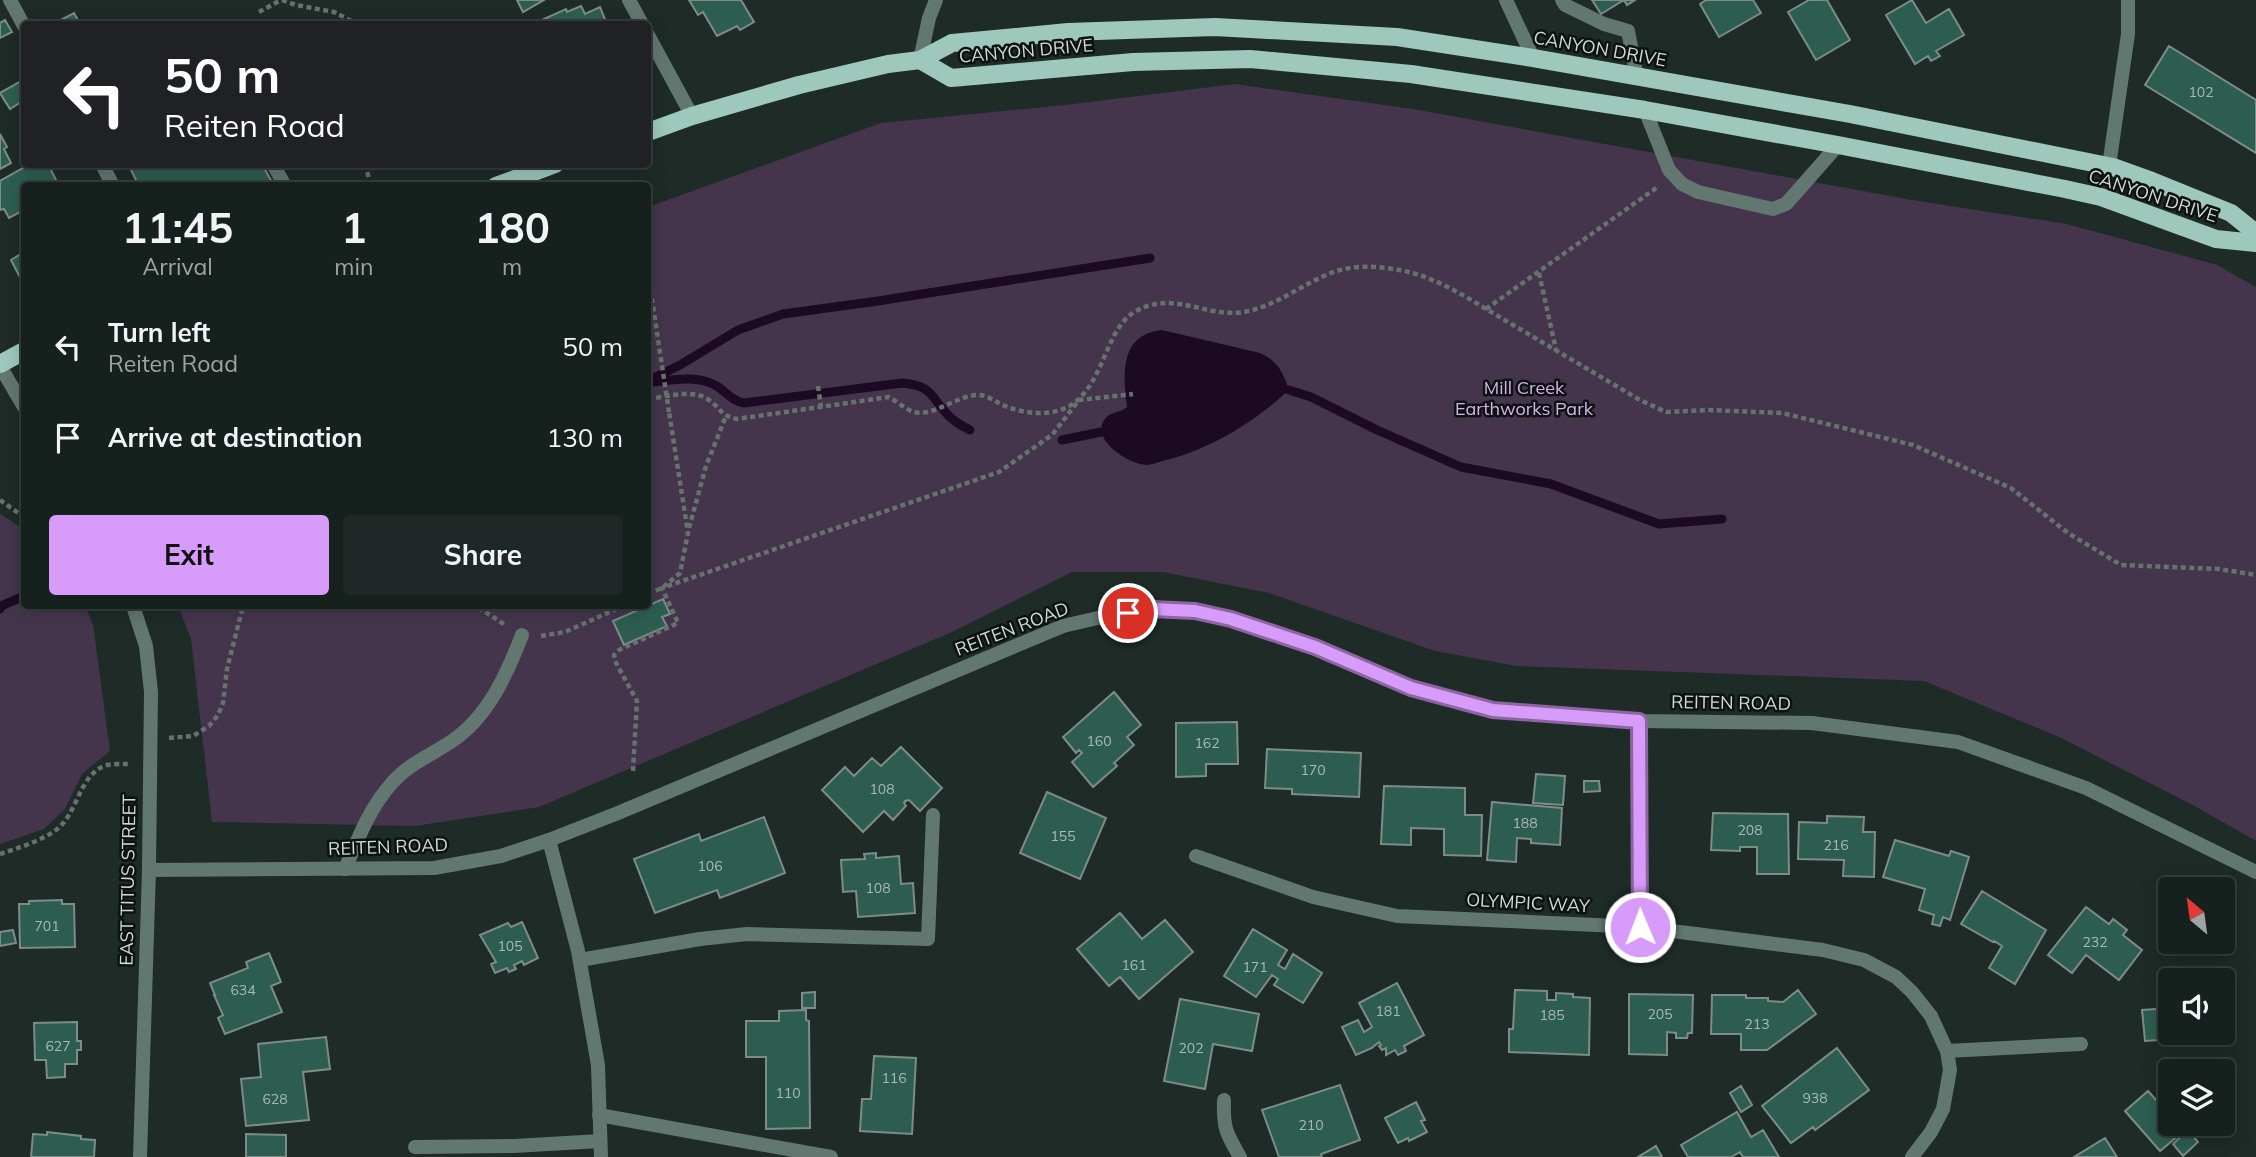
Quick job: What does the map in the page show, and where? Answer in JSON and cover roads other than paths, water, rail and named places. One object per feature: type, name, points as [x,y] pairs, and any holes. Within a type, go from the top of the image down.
[{"type":"main road","name":"CANYON DRIVE","points":[[651,131],[799,85],[888,64],[920,60],[952,43],[1068,32],[1214,27],[1397,37],[1850,114],[2109,166],[2231,213],[2256,233]]},
{"type":"main road","name":"CANYON DRIVE","points":[[920,60],[951,78],[1133,62],[1250,60],[1411,74],[1645,110],[2101,197],[2216,239],[2256,243]]},
{"type":"main road","points":[[507,182],[544,168]]},
{"type":"main road","points":[[0,365],[21,353]]},
{"type":"street","points":[[10,0],[21,21]]},
{"type":"street","points":[[629,0],[640,21]]},
{"type":"street","points":[[920,60],[929,18],[936,0]]},
{"type":"street","points":[[1506,0],[1533,58]]},
{"type":"street","points":[[1562,0],[1565,5],[1604,24],[1628,30],[1637,77]]},
{"type":"street","points":[[2109,166],[2128,34],[2128,0]]},
{"type":"street","points":[[651,41],[692,116]]},
{"type":"street","points":[[1645,110],[1670,170],[1682,184],[1698,192],[1773,209],[1786,204],[1838,145]]},
{"type":"street","points":[[0,365],[21,402]]},
{"type":"street","name":"EAST TITUS STREET","points":[[134,609],[146,646],[151,692],[149,870],[139,1157]]},
{"type":"street","name":"REITEN ROAD","points":[[149,870],[434,868],[501,856],[550,840],[1063,626],[1152,609],[1195,611],[1231,619],[1315,647],[1411,688],[1493,710],[1639,721],[1812,723],[1958,742],[2086,788],[2256,872]]},
{"type":"street","points":[[345,869],[368,815],[391,784],[412,763],[453,741],[472,723],[508,673],[522,635]]},
{"type":"street","points":[[1639,721],[1640,927]]},
{"type":"street","points":[[580,960],[700,939],[747,934],[928,939],[933,815]]},
{"type":"street","points":[[550,840],[580,960],[598,1065],[601,1157]]},
{"type":"street","name":"OLYMPIC WAY","points":[[1196,856],[1312,897],[1397,916],[1640,927],[1824,950],[1864,960],[1896,977],[1912,992],[1931,1016],[1947,1051]]},
{"type":"street","points":[[1912,1157],[1931,1132],[1943,1109],[1950,1070],[1947,1051],[2081,1044]]},
{"type":"street","points":[[1224,1100],[1225,1132],[1240,1157]]},
{"type":"street","points":[[599,1115],[831,1157]]},
{"type":"street","points":[[415,1147],[514,1146],[600,1141]]},
{"type":"waterway","points":[[651,380],[738,330],[783,314],[1150,258]]},
{"type":"waterway","points":[[653,382],[700,380],[715,385],[744,403],[902,383],[912,384],[929,392],[949,417],[970,430]]},
{"type":"waterway","points":[[1289,390],[1311,397],[1461,467],[1551,484],[1659,524],[1722,519]]},
{"type":"waterway","points":[[1062,440],[1101,432]]},
{"type":"waterway","points":[[0,609],[1,606],[21,597]]},
{"type":"park label","name":"Mill Creek Earthworks Park","points":[[1524,398]]}]
